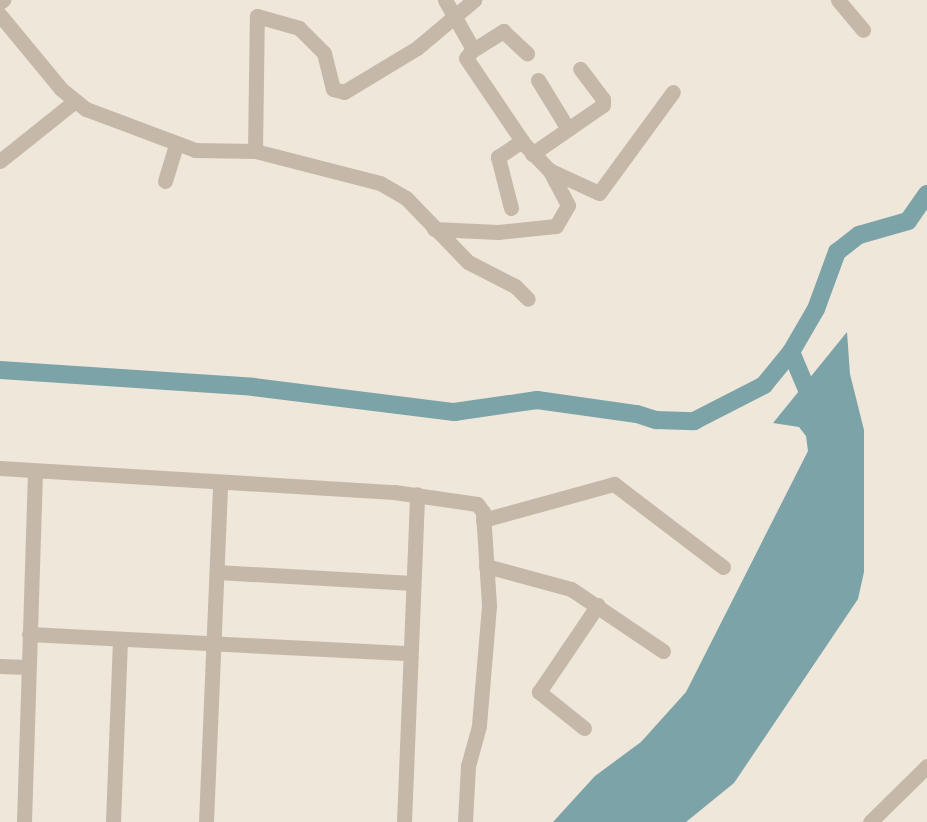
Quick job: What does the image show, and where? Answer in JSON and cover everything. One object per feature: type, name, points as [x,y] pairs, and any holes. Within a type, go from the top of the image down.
[{"type":"street","points":[[445,0],[456,14],[473,50]]},
{"type":"street","points":[[255,151],[257,16],[298,28],[324,53],[330,85],[338,92],[417,48],[474,0]]},
{"type":"street","points":[[838,0],[863,30]]},
{"type":"street","points":[[0,15],[74,102],[176,145],[195,150],[255,151],[380,183],[406,198],[468,262],[514,286],[528,299]]},
{"type":"street","points":[[434,229],[498,232],[556,226],[568,205],[549,170],[522,141],[466,58],[473,50],[502,31],[527,53]]},
{"type":"street","points":[[532,154],[604,102],[580,69]]},
{"type":"street","points":[[538,80],[568,129]]},
{"type":"street","points":[[549,170],[601,193],[673,92]]},
{"type":"street","points":[[0,161],[74,102]]},
{"type":"street","points":[[511,208],[498,157],[522,141]]},
{"type":"street","points":[[165,181],[176,145]]},
{"type":"street","points":[[0,468],[417,495],[477,504],[483,520],[489,606],[478,726],[468,766],[465,822]]},
{"type":"street","points":[[24,822],[34,471]]},
{"type":"street","points":[[206,822],[220,484]]},
{"type":"street","points":[[483,520],[614,484],[723,567]]},
{"type":"street","points":[[404,822],[417,495]]},
{"type":"street","points":[[486,566],[548,580],[598,605],[663,651]]},
{"type":"street","points":[[217,572],[413,583]]},
{"type":"street","points":[[584,728],[539,692],[598,605]]},
{"type":"street","points":[[30,634],[410,653]]},
{"type":"street","points":[[113,822],[120,639]]},
{"type":"street","points":[[0,666],[28,667]]},
{"type":"street","points":[[870,822],[925,771]]},
{"type":"water","points":[[847,332],[850,374],[864,430],[864,572],[858,599],[734,783],[686,822],[553,822],[595,776],[641,742],[686,692],[808,451],[806,436],[799,427],[773,423]]},
{"type":"waterway","points":[[0,370],[253,387],[454,412],[537,400],[637,414],[656,420],[694,421],[764,385],[791,352],[816,309],[837,252],[859,235],[908,221],[927,194]]},
{"type":"waterway","points":[[791,352],[813,404]]}]
